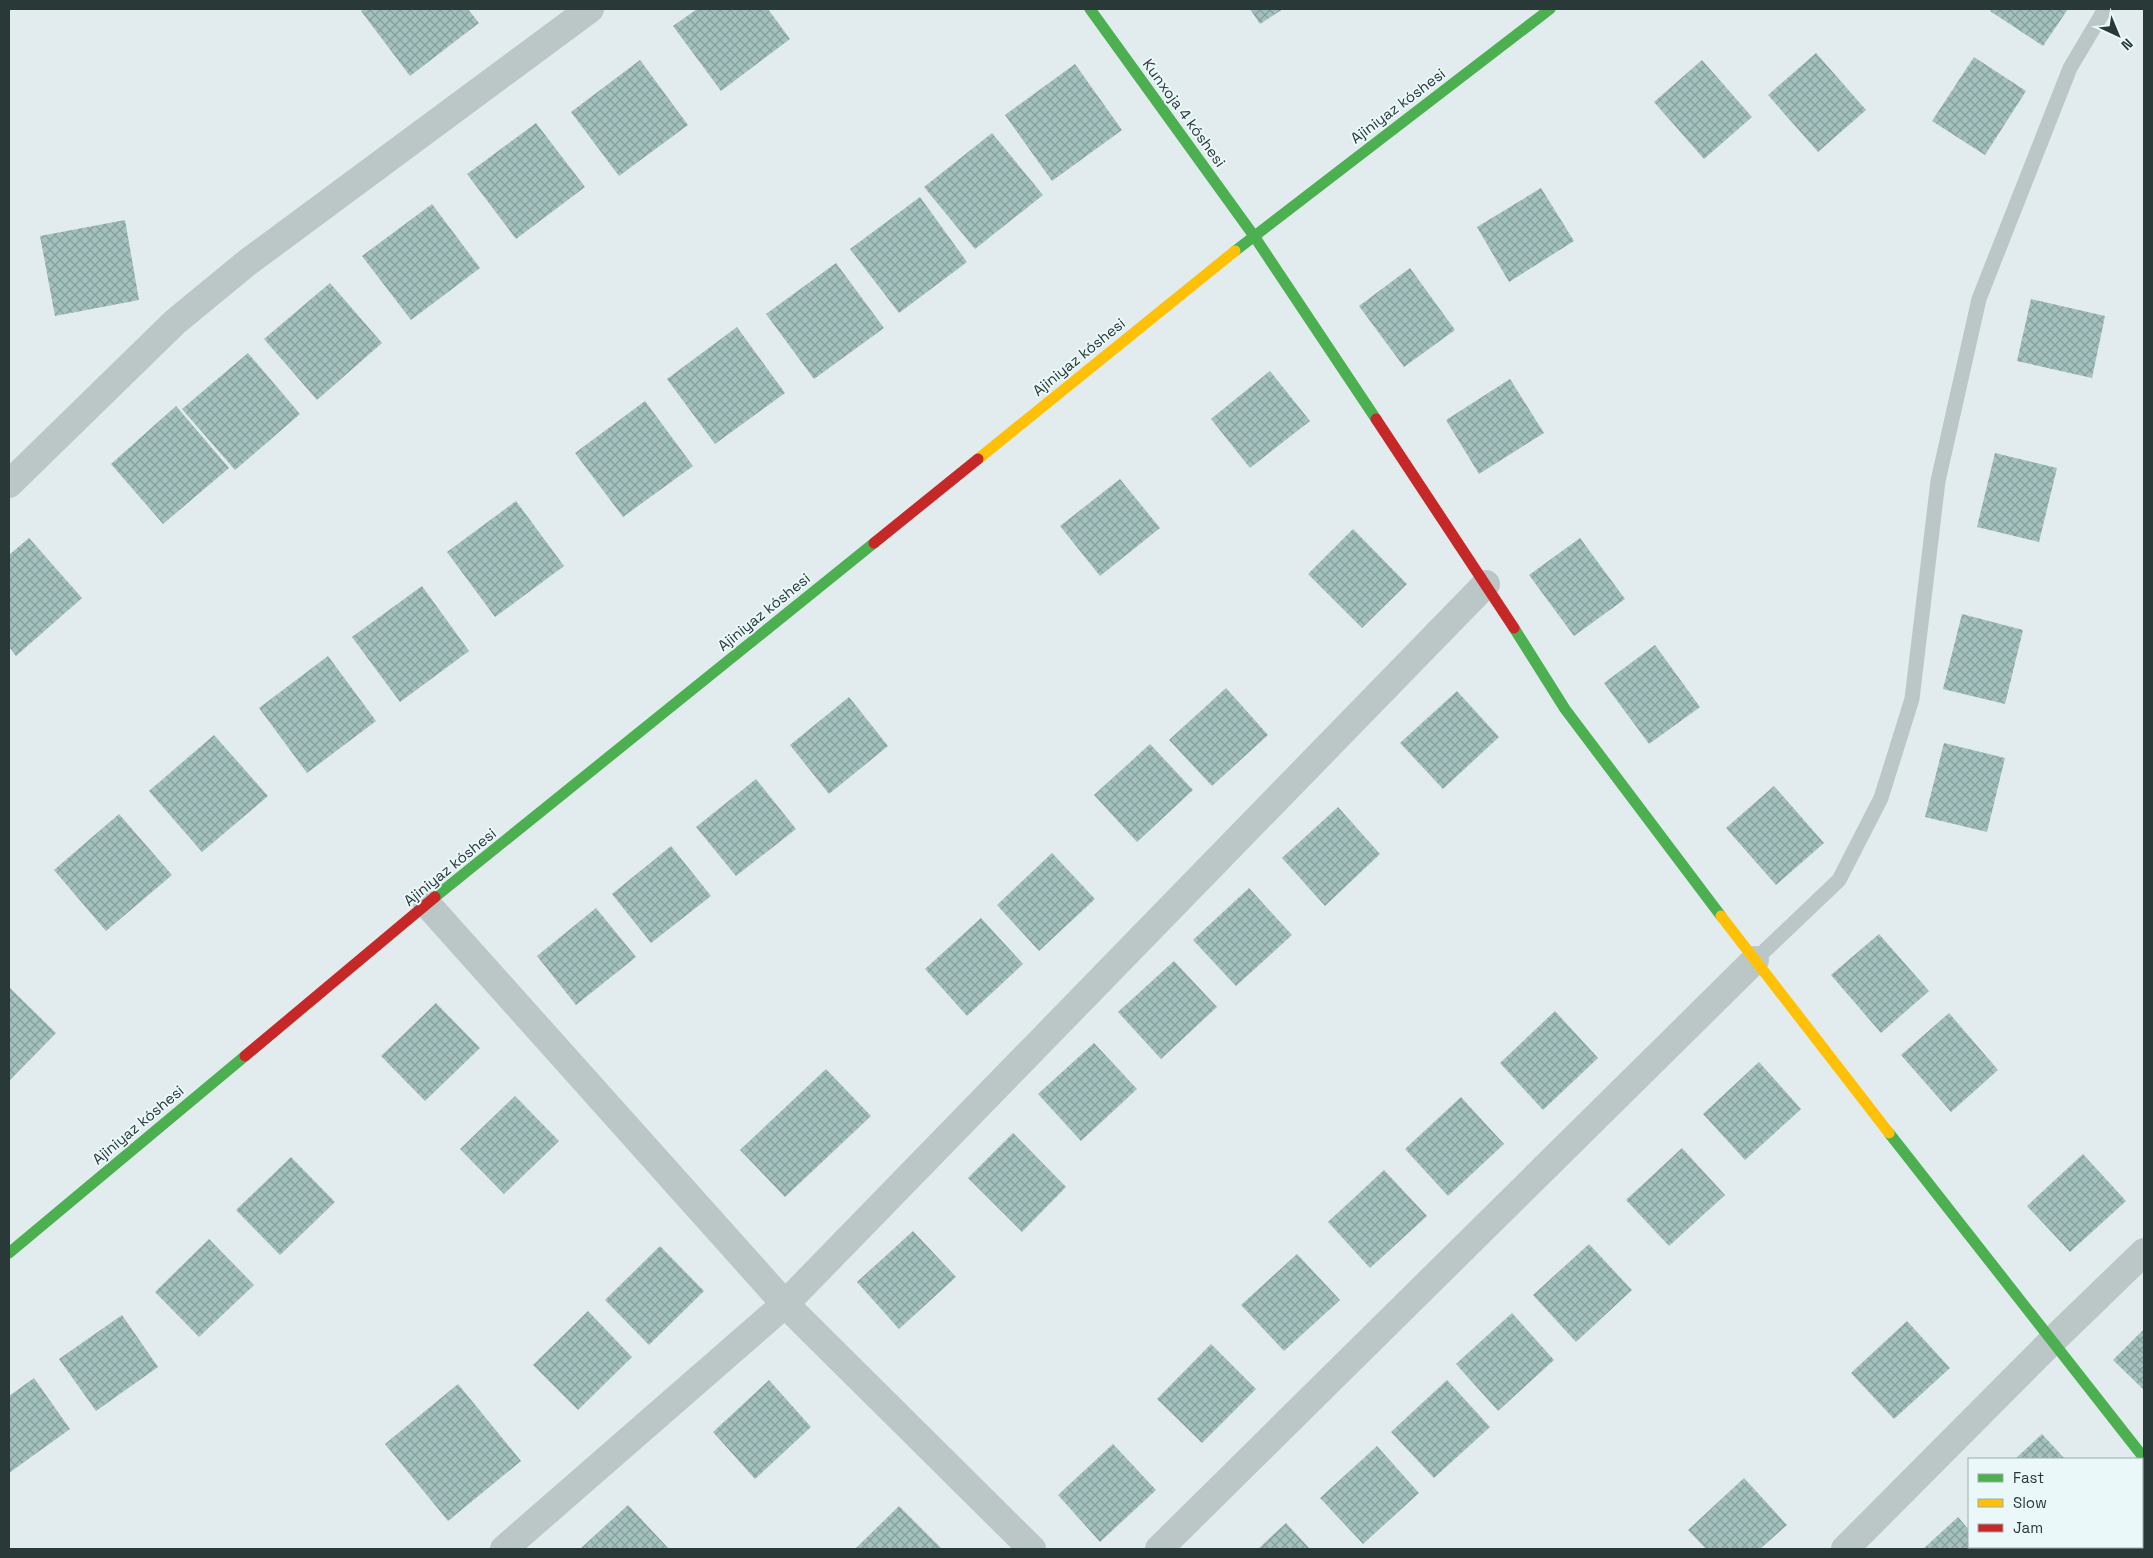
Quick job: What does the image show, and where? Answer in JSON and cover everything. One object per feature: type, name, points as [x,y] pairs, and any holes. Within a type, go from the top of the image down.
[{"type":"street","points":[[9,484],[175,322],[248,262],[590,9]]},
{"type":"street","name":"Kunxoja 4 kóshesi","points":[[1090,9],[1254,236],[1486,584],[1565,709],[1755,960],[2051,1342],[2144,1458]]},
{"type":"street","name":"Ajiniyaz kóshesi","points":[[9,1253],[427,904],[1254,236],[1550,9]]},
{"type":"street","points":[[504,1549],[785,1304],[1486,584]]},
{"type":"street","points":[[427,904],[785,1304],[1032,1549]]},
{"type":"street","points":[[1159,1549],[1755,960]]},
{"type":"street","points":[[1845,1549],[2051,1342],[2144,1252]]},
{"type":"lane","points":[[1755,960],[1839,880],[1881,798],[1912,699],[1938,481],[1980,299],[2070,68],[2105,9]]},
{"type":"building","points":[[364,9],[468,9],[479,23],[410,76],[361,11]]},
{"type":"building","points":[[697,9],[768,9],[790,39],[721,91],[673,26]]},
{"type":"building","points":[[1250,9],[1283,9],[1260,24]]},
{"type":"building","points":[[1992,9],[2068,9],[2043,46],[1990,11]]},
{"type":"building","points":[[1816,53],[1866,110],[1818,152],[1768,95]]},
{"type":"building","points":[[1974,57],[2026,91],[1985,155],[1932,121]]},
{"type":"building","points":[[640,60],[688,125],[619,176],[571,112]]},
{"type":"building","points":[[1702,60],[1752,117],[1704,159],[1654,102]]},
{"type":"building","points":[[1075,64],[1122,130],[1052,181],[1005,115]]},
{"type":"building","points":[[536,123],[585,187],[516,239],[467,174]]},
{"type":"building","points":[[992,133],[1043,195],[975,249],[924,187]]},
{"type":"building","points":[[1541,188],[1574,241],[1509,282],[1477,227]]},
{"type":"building","points":[[920,197],[967,262],[899,313],[850,249]]},
{"type":"building","points":[[432,204],[480,268],[411,320],[362,256]]},
{"type":"building","points":[[125,220],[139,300],[55,316],[40,236]]},
{"type":"building","points":[[836,263],[884,328],[814,379],[766,314]]},
{"type":"building","points":[[1410,268],[1455,330],[1404,367],[1359,306]]},
{"type":"building","points":[[330,283],[382,343],[317,400],[264,339]]},
{"type":"building","points":[[2031,299],[2105,316],[2092,378],[2017,361]]},
{"type":"building","points":[[737,327],[785,393],[715,444],[667,379]]},
{"type":"building","points":[[248,353],[300,414],[235,470],[182,409]]},
{"type":"building","points":[[1270,371],[1310,421],[1250,468],[1211,419]]},
{"type":"building","points":[[1510,379],[1544,433],[1479,474],[1446,420]]},
{"type":"building","points":[[645,401],[693,466],[623,517],[575,453]]},
{"type":"building","points":[[176,406],[229,468],[163,524],[111,464]]},
{"type":"building","points":[[1995,453],[2057,468],[2039,542],[1977,527]]},
{"type":"building","points":[[1120,479],[1160,528],[1100,576],[1060,526]]},
{"type":"building","points":[[516,501],[564,566],[495,617],[447,552]]},
{"type":"building","points":[[1353,529],[1407,584],[1362,628],[1308,574]]},
{"type":"building","points":[[29,538],[82,598],[16,656],[9,647],[9,555]]},
{"type":"building","points":[[1580,538],[1625,599],[1574,636],[1529,575]]},
{"type":"building","points":[[422,586],[469,651],[400,702],[352,637]]},
{"type":"building","points":[[1962,614],[2023,630],[2005,704],[1943,689]]},
{"type":"building","points":[[1655,645],[1700,707],[1649,744],[1604,683]]},
{"type":"building","points":[[328,656],[376,721],[307,773],[259,708]]},
{"type":"building","points":[[1226,688],[1268,735],[1212,786],[1169,740]]},
{"type":"building","points":[[1457,691],[1499,737],[1443,789],[1400,743]]},
{"type":"building","points":[[849,697],[888,746],[829,794],[790,745]]},
{"type":"building","points":[[214,735],[268,796],[202,852],[149,791]]},
{"type":"building","points":[[1944,743],[2005,758],[1987,832],[1925,817]]},
{"type":"building","points":[[1150,744],[1193,790],[1137,842],[1094,795]]},
{"type":"building","points":[[756,779],[796,829],[736,876],[696,827]]},
{"type":"building","points":[[1774,786],[1824,843],[1776,885],[1726,828]]},
{"type":"building","points":[[1338,807],[1380,854],[1325,906],[1282,858]]},
{"type":"building","points":[[119,814],[172,875],[106,931],[54,870]]},
{"type":"building","points":[[671,846],[711,896],[651,943],[612,894]]},
{"type":"building","points":[[1052,853],[1095,899],[1039,951],[997,905]]},
{"type":"building","points":[[1249,888],[1292,935],[1236,986],[1193,940]]},
{"type":"building","points":[[596,908],[636,957],[576,1005],[537,956]]},
{"type":"building","points":[[981,918],[1023,964],[967,1016],[925,969]]},
{"type":"building","points":[[1879,934],[1929,991],[1881,1033],[1831,975]]},
{"type":"building","points":[[1174,961],[1217,1007],[1161,1059],[1118,1012]]},
{"type":"building","points":[[9,987],[56,1033],[9,1081]]},
{"type":"building","points":[[436,1003],[480,1048],[425,1101],[381,1056]]},
{"type":"building","points":[[1555,1011],[1598,1058],[1543,1110],[1500,1063]]},
{"type":"building","points":[[1949,1013],[1998,1070],[1951,1112],[1901,1055]]},
{"type":"building","points":[[1094,1043],[1137,1089],[1081,1141],[1038,1094]]},
{"type":"building","points":[[1759,1062],[1801,1109],[1745,1160],[1703,1114]]},
{"type":"building","points":[[826,1069],[871,1116],[785,1197],[740,1150]]},
{"type":"building","points":[[515,1096],[559,1141],[504,1194],[460,1149]]},
{"type":"building","points":[[1461,1097],[1504,1144],[1448,1196],[1405,1149]]},
{"type":"building","points":[[1013,1133],[1066,1187],[1022,1232],[968,1178]]},
{"type":"building","points":[[1682,1148],[1725,1195],[1669,1246],[1626,1200]]},
{"type":"building","points":[[2083,1154],[2126,1201],[2070,1252],[2027,1206]]},
{"type":"building","points":[[291,1157],[335,1202],[280,1255],[236,1210]]},
{"type":"building","points":[[1384,1170],[1427,1216],[1370,1268],[1328,1222]]},
{"type":"building","points":[[913,1231],[956,1277],[899,1329],[857,1282]]},
{"type":"building","points":[[209,1239],[254,1285],[199,1337],[155,1292]]},
{"type":"building","points":[[1589,1244],[1632,1290],[1576,1342],[1533,1295]]},
{"type":"building","points":[[660,1246],[704,1291],[649,1345],[605,1300]]},
{"type":"building","points":[[1297,1254],[1340,1300],[1284,1351],[1241,1305]]},
{"type":"building","points":[[588,1311],[632,1357],[578,1410],[533,1365]]},
{"type":"building","points":[[1512,1313],[1554,1360],[1498,1411],[1456,1364]]},
{"type":"building","points":[[122,1315],[158,1367],[96,1411],[59,1359]]},
{"type":"building","points":[[1907,1321],[1950,1368],[1894,1419],[1851,1373]]},
{"type":"building","points":[[2144,1329],[2144,1390],[2113,1360]]},
{"type":"building","points":[[1211,1344],[1256,1389],[1202,1443],[1157,1399]]},
{"type":"building","points":[[34,1378],[70,1429],[9,1473],[9,1396]]},
{"type":"building","points":[[769,1380],[811,1427],[755,1479],[713,1432]]},
{"type":"building","points":[[1447,1380],[1490,1427],[1434,1478],[1391,1432]]},
{"type":"building","points":[[458,1384],[521,1461],[448,1521],[385,1444]]},
{"type":"building","points":[[2042,1434],[2064,1458],[2016,1458]]},
{"type":"building","points":[[1113,1444],[1156,1490],[1100,1542],[1058,1495]]},
{"type":"building","points":[[1377,1446],[1419,1493],[1363,1544],[1320,1498]]},
{"type":"building","points":[[1744,1478],[1787,1525],[1760,1549],[1706,1549],[1688,1530]]},
{"type":"building","points":[[628,1505],[669,1549],[580,1549]]},
{"type":"building","points":[[899,1506],[942,1549],[855,1549]]},
{"type":"building","points":[[1958,1517],[1968,1529],[1968,1548],[1987,1549],[1923,1549]]},
{"type":"building","points":[[1286,1523],[1310,1549],[1258,1549]]},
{"type":"traffic: fast","points":[[1090,9],[1254,236],[1376,419]]},
{"type":"traffic: fast","points":[[1235,251],[1550,9]]},
{"type":"traffic: fast","points":[[435,897],[874,543]]},
{"type":"traffic: fast","points":[[1514,628],[1565,709],[1721,916]]},
{"type":"traffic: fast","points":[[9,1253],[245,1056]]},
{"type":"traffic: fast","points":[[1889,1133],[2144,1458]]},
{"type":"traffic: slow","points":[[978,459],[1235,251]]},
{"type":"traffic: slow","points":[[1721,916],[1889,1133]]},
{"type":"traffic: jam","points":[[1376,419],[1514,628]]},
{"type":"traffic: jam","points":[[874,543],[978,459]]},
{"type":"traffic: jam","points":[[245,1056],[435,897]]}]
